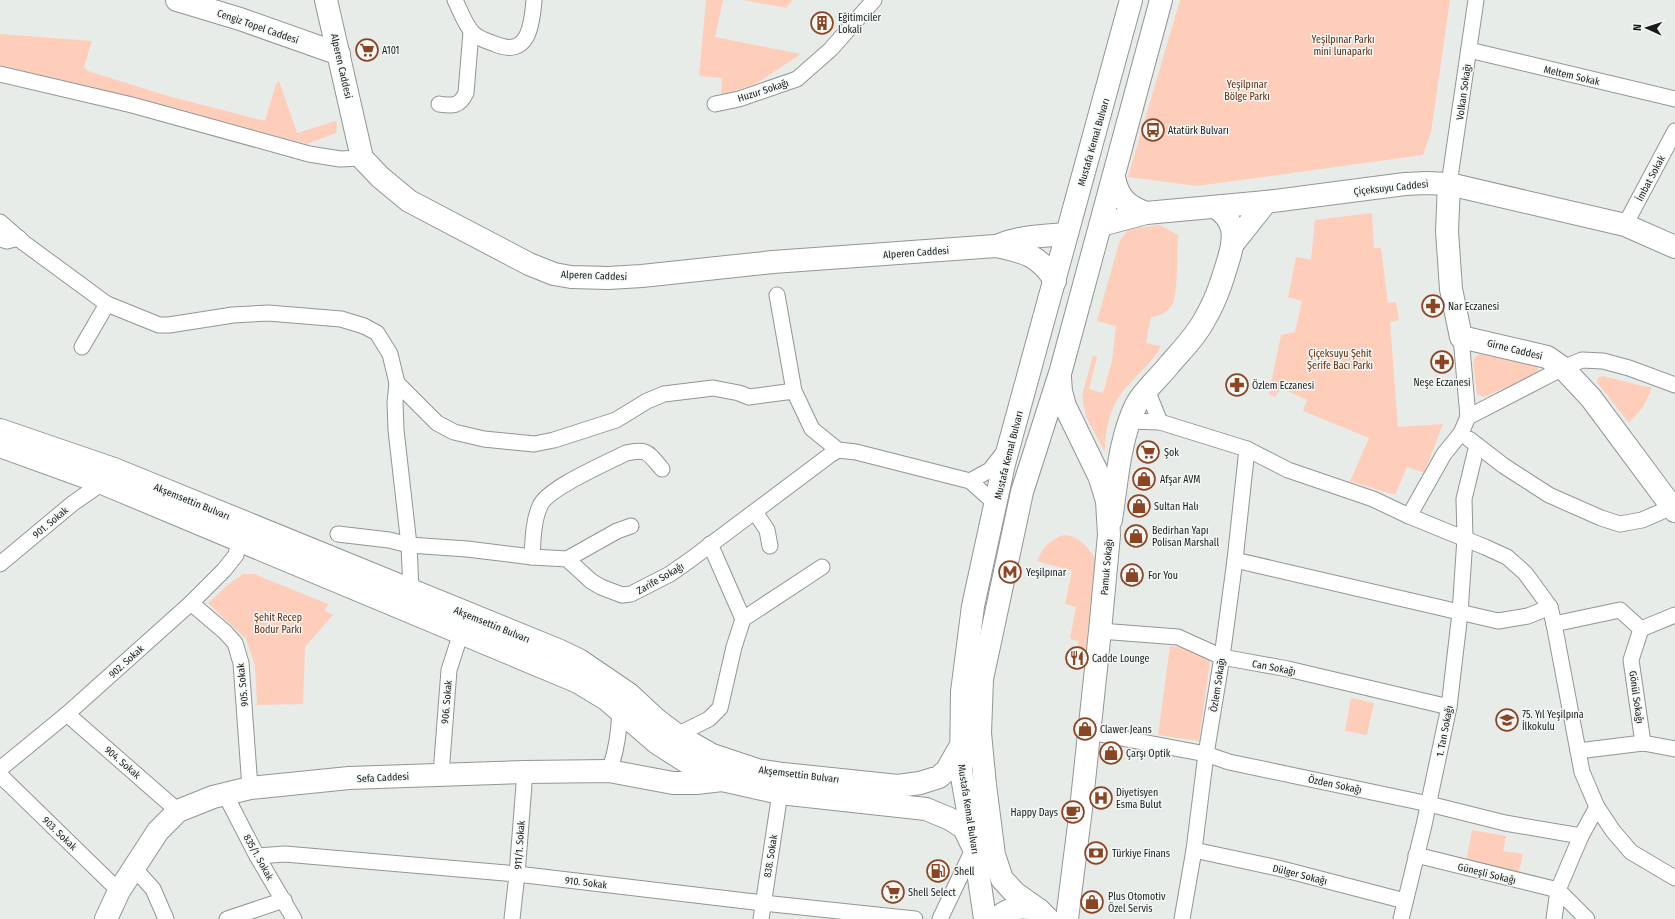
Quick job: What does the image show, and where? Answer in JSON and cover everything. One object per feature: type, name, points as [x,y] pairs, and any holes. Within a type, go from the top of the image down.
[{"type":"main road","name":"Cengiz Topel Caddesi","points":[[177,0],[240,19],[339,54]]},
{"type":"main road","name":"Alperen Caddesi","points":[[326,0],[362,158],[380,177],[409,201],[529,264],[554,274],[571,277],[608,278],[642,276],[773,262],[996,246]]},
{"type":"main road","name":"Mustafa Kemal Bulvarı","points":[[984,919],[976,851],[961,771],[962,692],[973,606],[1004,464],[1131,0]]},
{"type":"main road","name":"Mustafa Kemal Bulvarı","points":[[1044,915],[1015,893],[1002,879],[994,855],[984,780],[980,733],[982,679],[1022,492],[1061,370],[1161,0]]},
{"type":"main road","points":[[1114,177],[1118,193],[1121,198],[1146,214]]},
{"type":"main road","name":"Çiçeksuyu Caddesi","points":[[996,246],[1008,241],[1066,234],[1146,214],[1266,202],[1405,184],[1427,183],[1449,184],[1625,225],[1675,247]]},
{"type":"main road","points":[[1449,184],[1447,231],[1450,282],[1461,337]]},
{"type":"main road","name":"Pamuk Sokağı","points":[[1232,246],[1266,202]]},
{"type":"main road","name":"Pamuk Sokağı","points":[[1067,919],[1081,809],[1109,535],[1124,438],[1128,421],[1137,403],[1206,318],[1222,284],[1232,246],[1233,229],[1224,212],[1215,207]]},
{"type":"main road","points":[[996,246],[1024,252],[1033,256],[1050,272],[1055,281]]},
{"type":"main road","name":"Girne Caddesi","points":[[1461,337],[1547,357],[1563,368],[1591,398],[1673,509]]},
{"type":"main road","name":"Mustafa Kemal Bulvarı","points":[[1061,370],[1061,386],[1065,406],[1100,478],[1107,501],[1109,535]]},
{"type":"main road","name":"Akşemsettin Bulvarı","points":[[0,430],[114,469],[558,650],[579,660],[629,694],[657,720],[677,735],[712,755],[757,770],[781,784],[926,809]]},
{"type":"main road","name":"Akşemsettin Bulvarı","points":[[0,446],[102,483],[578,682],[606,699],[657,743],[693,766],[722,780],[754,788],[781,784],[898,786],[920,783],[939,777],[947,770],[954,761],[961,745]]},
{"type":"main road","name":"Sefa Caddesi","points":[[106,919],[119,891],[158,831],[178,811],[225,794],[250,788],[349,778],[525,772],[609,771],[673,783],[696,783],[722,780]]},
{"type":"main road","points":[[926,809],[946,806],[966,799],[979,791],[984,780]]},
{"type":"main road","points":[[926,809],[950,819],[964,828],[976,851]]},
{"type":"main road","points":[[996,919],[1002,913],[1016,907],[1026,907],[1044,915]]},
{"type":"street","points":[[455,0],[471,32],[479,39],[504,48],[514,48],[523,42],[533,15],[534,0]]},
{"type":"street","name":"Huzur Sokağı","points":[[715,104],[739,99],[797,79],[831,50],[874,0]]},
{"type":"street","name":"Volkan Sokağı","points":[[1449,184],[1476,0]]},
{"type":"street","points":[[439,104],[456,104],[462,100],[466,93],[471,32]]},
{"type":"street","name":"Meltem Sokak","points":[[1469,50],[1675,99]]},
{"type":"street","points":[[0,74],[132,105],[309,154],[340,159],[362,158]]},
{"type":"street","name":"İmbat Sokak","points":[[1625,225],[1675,131]]},
{"type":"street","points":[[0,222],[107,304],[159,325],[169,325],[233,315],[268,313],[341,319],[364,326],[377,333],[390,354],[397,383],[395,402],[396,430],[409,545],[411,591]]},
{"type":"street","points":[[0,239],[7,241],[19,238]]},
{"type":"street","points":[[777,295],[794,391],[812,429],[838,450],[856,452],[970,481],[996,504]]},
{"type":"street","points":[[82,347],[107,304]]},
{"type":"street","points":[[1409,516],[1444,454],[1461,433],[1468,417],[1461,337]]},
{"type":"street","points":[[1468,417],[1563,368],[1582,360],[1603,362],[1629,368],[1675,385]]},
{"type":"street","points":[[397,383],[437,423],[454,432],[484,439],[534,444],[554,440],[616,420],[647,401],[664,394],[713,388],[739,393],[749,397],[794,391]]},
{"type":"street","points":[[1147,390],[1160,422]]},
{"type":"street","points":[[1128,421],[1160,422],[1247,449],[1288,470],[1373,499],[1409,516],[1465,538],[1506,558],[1525,573],[1550,607],[1582,772],[1597,807],[1613,831],[1631,852],[1675,878]]},
{"type":"street","points":[[1461,433],[1504,466],[1549,495],[1601,518],[1620,524],[1642,520],[1673,509]]},
{"type":"street","points":[[970,481],[990,470],[1010,444]]},
{"type":"street","name":"1. Tan Sokağı","points":[[1401,919],[1429,804],[1449,707],[1460,613],[1465,538],[1464,499],[1477,445]]},
{"type":"street","name":"Özlem Sokağı","points":[[1182,919],[1194,850],[1206,754],[1222,657],[1235,560],[1247,449]]},
{"type":"street","points":[[532,558],[535,523],[540,504],[552,491],[626,453],[639,450],[647,453],[662,469]]},
{"type":"street","name":"Zarife Sokağı","points":[[567,559],[591,581],[601,587],[622,595],[631,594],[670,574],[838,450]]},
{"type":"street","name":"901. Sokak","points":[[0,564],[72,504],[102,483]]},
{"type":"street","points":[[755,512],[767,530],[770,546]]},
{"type":"street","points":[[338,534],[382,538],[409,545],[474,549],[532,558],[567,559],[617,531],[630,526]]},
{"type":"street","name":"902. Sokak","points":[[0,769],[67,714],[191,603],[224,570],[236,555],[239,541]]},
{"type":"street","points":[[710,544],[743,619]]},
{"type":"street","points":[[1235,560],[1498,622],[1528,616],[1550,607]]},
{"type":"street","points":[[677,735],[709,719],[720,708],[734,647],[743,619],[822,567]]},
{"type":"street","name":"905. Sokak","points":[[191,603],[235,643],[241,663],[250,788]]},
{"type":"street","points":[[1554,624],[1620,610],[1641,629],[1675,615]]},
{"type":"street","name":"Gönül Sokağı","points":[[1641,629],[1631,660],[1643,743]]},
{"type":"street","name":"Can Sokağı","points":[[1100,631],[1178,638],[1222,657],[1288,669],[1449,707]]},
{"type":"street","name":"906. Sokak","points":[[440,774],[449,670],[461,633]]},
{"type":"street","points":[[609,771],[615,756],[619,732],[620,710]]},
{"type":"street","name":"904. Sokak","points":[[67,714],[178,811]]},
{"type":"street","name":"Özden Sokağı","points":[[1089,732],[1206,754],[1229,762],[1429,804],[1505,823],[1581,836]]},
{"type":"street","points":[[1578,751],[1643,743],[1675,749]]},
{"type":"street","name":"911/1. Sokak","points":[[512,919],[525,772]]},
{"type":"street","name":"903. Sokak","points":[[0,774],[119,891]]},
{"type":"street","name":"838. Sokak","points":[[761,919],[781,784]]},
{"type":"street","name":"835/1. Sokak","points":[[225,794],[257,856],[294,919]]},
{"type":"street","points":[[1554,919],[1558,890],[1581,836],[1597,807]]},
{"type":"street","name":"Dülger Sokağı","points":[[1194,850],[1278,868],[1405,902]]},
{"type":"street","points":[[940,919],[969,858],[976,851]]},
{"type":"street","name":"910. Sokak","points":[[257,856],[285,854],[517,874],[915,919]]},
{"type":"street","name":"Güneşli Sokağı","points":[[1416,855],[1558,890]]},
{"type":"street","points":[[134,868],[153,889],[166,919]]},
{"type":"street","points":[[1558,890],[1587,919]]},
{"type":"street","points":[[227,919],[284,900]]},
{"type":"green space","points":[[706,0],[723,0],[715,37],[801,54],[757,83],[721,96],[722,78],[699,76]]},
{"type":"green space","points":[[743,0],[793,0],[786,8]]},
{"type":"green space","name":"Yeşilpınar Bölge Parkı","points":[[1180,0],[1450,0],[1431,132],[1423,155],[1197,186],[1128,177]]},
{"type":"green space","points":[[0,34],[92,41],[84,67],[88,71],[168,96],[265,121],[276,84],[279,81],[297,133],[336,121],[336,133],[307,144],[0,65]]},
{"type":"green space","name":"Çiçeksuyu Şehit Şerife Bacı Parkı","points":[[1372,213],[1374,248],[1381,248],[1388,303],[1396,302],[1399,320],[1390,322],[1398,427],[1443,424],[1424,473],[1407,467],[1395,495],[1350,481],[1369,438],[1303,411],[1307,400],[1281,388],[1275,397],[1269,394],[1281,335],[1295,332],[1302,301],[1288,297],[1296,257],[1311,260],[1315,220]]},
{"type":"green space","points":[[1159,225],[1178,235],[1175,297],[1173,303],[1167,311],[1161,315],[1151,317],[1146,343],[1160,346],[1158,352],[1125,389],[1116,403],[1107,427],[1105,452],[1086,417],[1082,396],[1093,355],[1097,357],[1089,389],[1103,393],[1112,361],[1116,326],[1097,321],[1120,240],[1128,230]]},
{"type":"green space","points":[[1480,354],[1538,365],[1538,370],[1536,374],[1484,397],[1477,394],[1473,363],[1475,357]]},
{"type":"green space","points":[[1602,376],[1652,388],[1643,407],[1629,423],[1597,382],[1598,378]]},
{"type":"green space","points":[[1064,535],[1075,538],[1083,543],[1096,559],[1085,657],[1076,655],[1079,641],[1070,639],[1076,607],[1065,604],[1072,571],[1037,561],[1050,542]]},
{"type":"green space","name":"Şehit Recep Bodur Parkı","points":[[243,574],[254,574],[328,604],[325,611],[333,615],[305,647],[303,704],[257,705],[255,666],[246,639],[208,603],[229,584]]},
{"type":"green space","points":[[1170,646],[1201,650],[1210,661],[1199,741],[1158,735]]},
{"type":"green space","points":[[1351,698],[1374,703],[1367,735],[1345,731]]},
{"type":"green space","points":[[1472,830],[1506,836],[1503,851],[1523,854],[1519,872],[1466,862]]},
{"type":"place","name":"Eğitimciler Lokali","points":[[822,23]]},
{"type":"place","name":"A101","points":[[367,50]]},
{"type":"place","name":"Atatürk Bulvarı","points":[[1153,130]]},
{"type":"place","name":"Nar Eczanesi","points":[[1433,306]]},
{"type":"place","name":"Neşe Eczanesi","points":[[1442,362]]},
{"type":"place","name":"Özlem Eczanesi","points":[[1237,385]]},
{"type":"place","name":"Şok","points":[[1148,452]]},
{"type":"place","name":"Afşar AVM","points":[[1144,479]]},
{"type":"place","name":"Sultan Halı","points":[[1139,506]]},
{"type":"place","name":"Bedirhan Yapı Polisan Marshall","points":[[1136,536]]},
{"type":"place","name":"Yeşilpınar","points":[[1010,572]]},
{"type":"place","name":"For You","points":[[1132,575]]},
{"type":"place","name":"Cadde Lounge","points":[[1077,658]]},
{"type":"place","name":"75. Yıl Yeşilpına İlkokulu","points":[[1507,720]]},
{"type":"place","name":"Clawer Jeans","points":[[1085,729]]},
{"type":"place","name":"Çarşı Optik","points":[[1111,753]]},
{"type":"place","name":"Diyetisyen Esma Bulut","points":[[1101,798]]},
{"type":"place","name":"Happy Days","points":[[1073,812]]},
{"type":"place","name":"Türkiye Finans","points":[[1096,853]]},
{"type":"place","name":"Shell","points":[[938,871]]},
{"type":"place","name":"Shell Select","points":[[893,892]]},
{"type":"place","name":"Plus Otomotiv Özel Servis","points":[[1092,902]]},
{"type":"park label","name":"Yeşilpınar Parkı mini lunaparkı","points":[[1343,44]]}]
